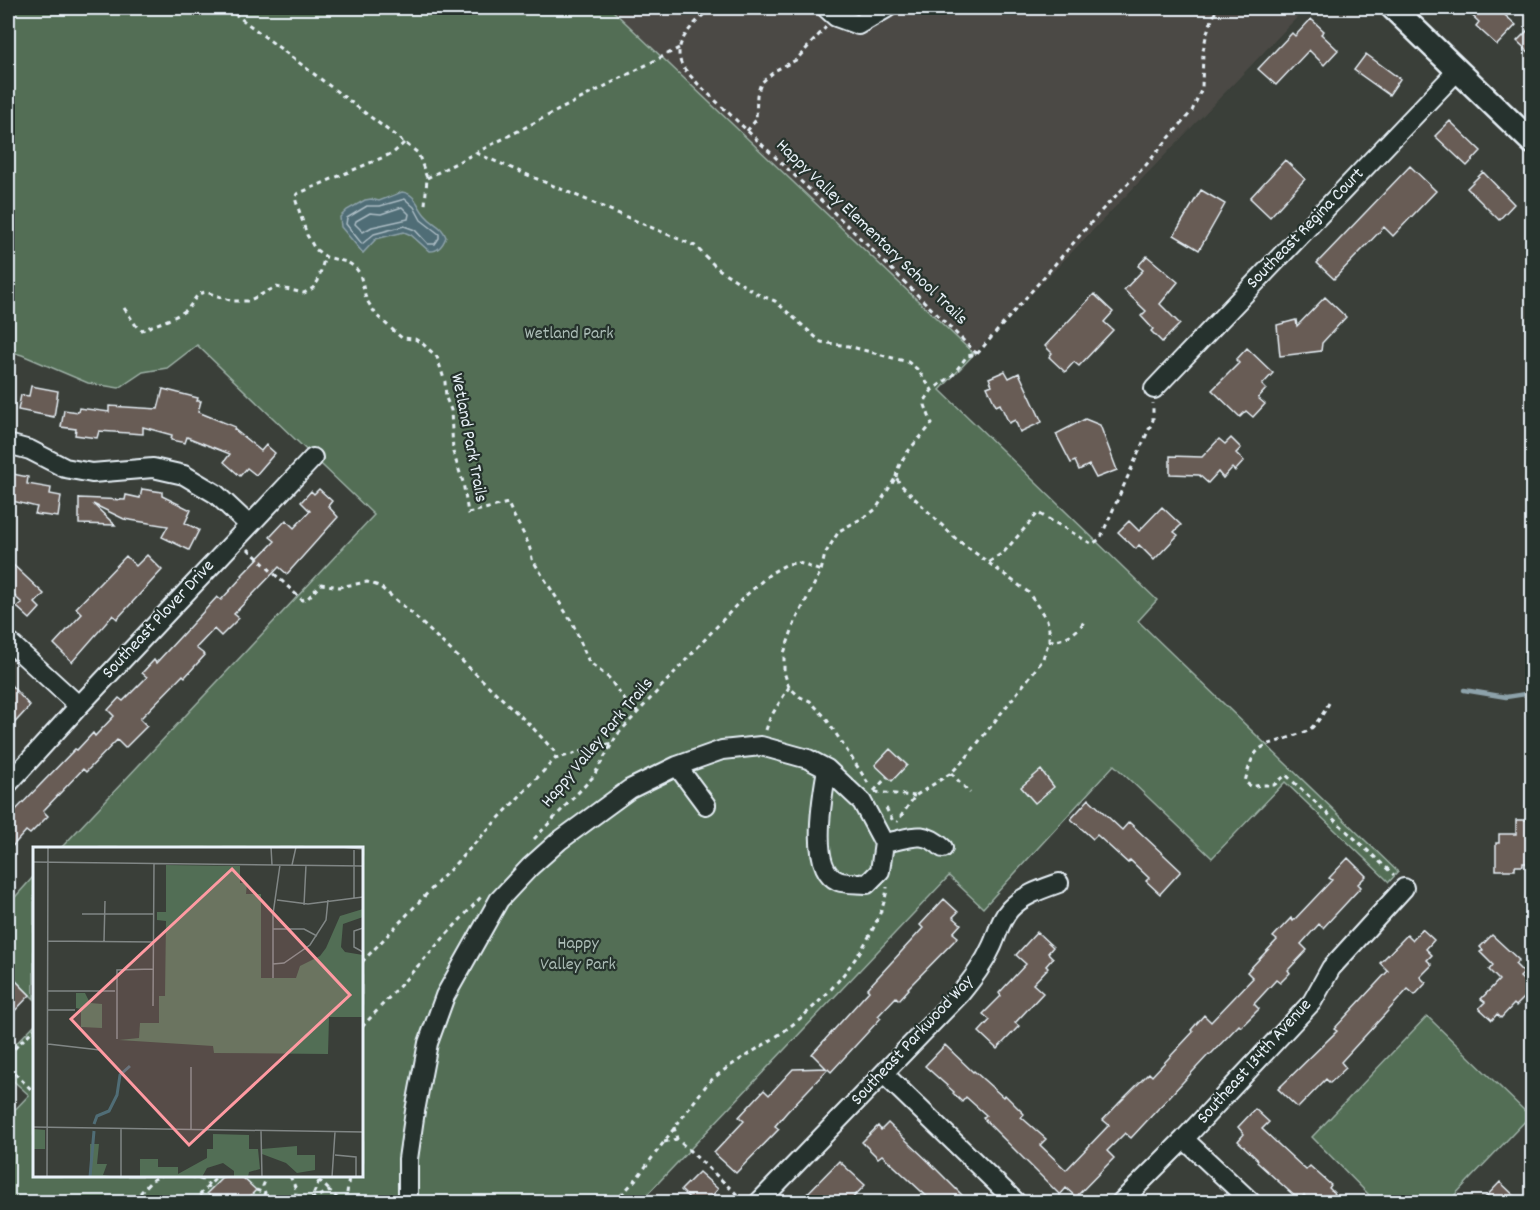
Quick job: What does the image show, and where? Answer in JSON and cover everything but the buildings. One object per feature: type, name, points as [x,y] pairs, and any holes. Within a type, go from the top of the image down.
[{"type":"main road","points":[[1393,8],[1533,142]]},
{"type":"street","points":[[831,12],[858,25],[887,8]]},
{"type":"street","name":"Southeast Regina Court","points":[[1154,389],[1458,70]]},
{"type":"street","points":[[8,444],[30,450],[65,468],[92,473],[153,468],[184,475],[216,494],[249,525]]},
{"type":"street","name":"Southeast Plover Drive","points":[[8,784],[313,458]]},
{"type":"street","points":[[8,641],[79,706]]},
{"type":"street","points":[[408,1203],[408,1159],[428,1043],[445,996],[499,900],[559,841],[630,789],[677,766],[722,750],[761,746],[808,759],[827,769],[862,802],[884,843],[880,871],[867,884],[838,880],[826,870],[822,855],[819,816],[827,769]]},
{"type":"street","points":[[677,766],[706,805]]},
{"type":"street","points":[[884,843],[919,835],[930,838],[943,848]]},
{"type":"street","name":"Southeast Parkwood Way","points":[[759,1203],[884,1074],[981,969],[1001,921],[1010,908],[1025,896],[1059,883]]},
{"type":"street","name":"Southeast 134th Avenue","points":[[1121,1203],[1312,1002],[1331,968],[1404,888]]},
{"type":"street","points":[[884,1074],[1016,1203]]},
{"type":"street","points":[[1184,1139],[1251,1203]]},
{"type":"path","points":[[226,8],[418,153],[427,178],[424,204]]},
{"type":"path","points":[[427,178],[681,47],[682,38],[710,8]]},
{"type":"path","points":[[879,797],[825,717],[810,701],[800,697],[789,687],[784,672],[785,644],[821,572],[825,554],[839,531],[876,509],[896,477],[901,460],[932,424],[925,405],[932,390],[952,376],[967,356],[977,354],[1009,315],[1102,210],[1146,165],[1192,111],[1202,88],[1203,51],[1207,32],[1217,8]]},
{"type":"path","points":[[747,131],[756,120],[757,95],[761,83],[776,70],[796,60],[828,23],[831,12]]},
{"type":"path","name":"Happy Valley Elementary School Trails","points":[[681,47],[679,56],[683,66],[698,84],[977,354]]},
{"type":"path","points":[[124,308],[137,327],[142,330],[188,309],[201,292],[232,302],[248,301],[276,287],[304,293],[313,288],[318,281],[325,256],[315,249],[307,235],[295,198],[297,194],[393,153],[404,143]]},
{"type":"path","points":[[476,153],[695,246],[717,268],[757,294],[775,301],[821,342],[848,346],[871,354],[908,362],[917,369],[932,390]]},
{"type":"path","name":"Wetland Park Trails","points":[[325,256],[347,262],[355,267],[360,274],[366,299],[377,316],[402,338],[415,339],[437,357],[451,410],[453,452],[463,482],[468,513],[508,503],[513,518],[531,548],[532,559],[573,624],[589,662],[609,678],[623,698],[638,713]]},
{"type":"path","points":[[989,562],[1004,552],[1038,513],[1092,544],[1100,540],[1153,420]]},
{"type":"path","points":[[885,807],[895,826],[915,796],[951,773],[966,758],[1042,661],[1049,641],[1047,620],[1028,592],[955,538],[900,484],[896,477]]},
{"type":"path","points":[[236,538],[302,600],[308,598],[321,584],[339,587],[367,582],[379,586],[532,726],[554,751],[555,759]]},
{"type":"path","name":"Happy Valley Park Trails","points":[[530,844],[592,777],[612,743],[742,599],[771,573],[793,562],[821,572]]},
{"type":"path","points":[[1049,641],[1066,638],[1085,620]]},
{"type":"path","points":[[761,746],[770,718],[789,687]]},
{"type":"path","points":[[1329,703],[1309,730],[1262,746],[1255,752],[1245,782],[1252,787],[1260,784],[1274,785],[1286,775],[1392,873],[1404,888]]},
{"type":"path","points":[[363,961],[555,759],[612,743]]},
{"type":"path","points":[[951,773],[970,793]]},
{"type":"path","points":[[874,792],[887,777]]},
{"type":"path","points":[[874,792],[915,796]]},
{"type":"path","points":[[615,1203],[637,1178],[708,1083],[718,1074],[779,1035],[818,1003],[844,976],[871,933],[887,892],[888,883]]},
{"type":"path","points":[[363,1026],[482,895]]},
{"type":"path","points":[[8,1055],[33,1030]]},
{"type":"path","points":[[8,1067],[33,1091]]},
{"type":"path","points":[[674,1127],[677,1139],[746,1203]]},
{"type":"path","points":[[663,1142],[677,1139]]},
{"type":"path","points":[[134,1200],[157,1177]]},
{"type":"path","points":[[193,1177],[209,1185]]},
{"type":"path","points":[[193,1203],[217,1177]]},
{"type":"path","points":[[265,1193],[263,1186],[267,1177]]},
{"type":"path","points":[[291,1177],[296,1192],[295,1203]]},
{"type":"path","points":[[311,1201],[321,1177]]},
{"type":"path","points":[[346,1203],[349,1177]]},
{"type":"path","points":[[320,1180],[341,1203]]},
{"type":"path","points":[[256,1190],[265,1193]]},
{"type":"path","points":[[311,1201],[330,1191]]},
{"type":"path","points":[[258,1203],[265,1193]]},
{"type":"shaded area","points":[[610,8],[1306,8],[974,354]]},
{"type":"green space","points":[[8,8],[610,8],[974,354],[940,390],[1157,600],[1138,621],[1398,872],[1389,882],[1285,782],[1212,858],[1114,765],[983,908],[949,876],[640,1202],[8,1202],[8,1117],[29,1095],[8,1076],[8,1052],[33,1026],[33,1177],[363,1177],[363,847],[62,847],[374,515],[197,345],[167,368],[143,372],[119,388],[88,383],[8,351]]},
{"type":"green space","points":[[33,877],[33,998],[8,973],[8,905]]},
{"type":"green space","points":[[1427,1016],[1530,1116],[1448,1202],[1370,1202],[1371,1197],[1312,1137]]},
{"type":"water","points":[[402,192],[411,195],[426,216],[442,230],[446,237],[443,243],[438,249],[429,251],[411,235],[404,232],[376,239],[363,253],[341,227],[340,217],[347,210],[365,200],[379,201]]},
{"type":"waterway","points":[[1464,690],[1506,697],[1532,693]]},
{"type":"park label","name":"Wetland Park","points":[[569,334]]},
{"type":"park label","name":"Happy Valley Park","points":[[578,954]]}]
